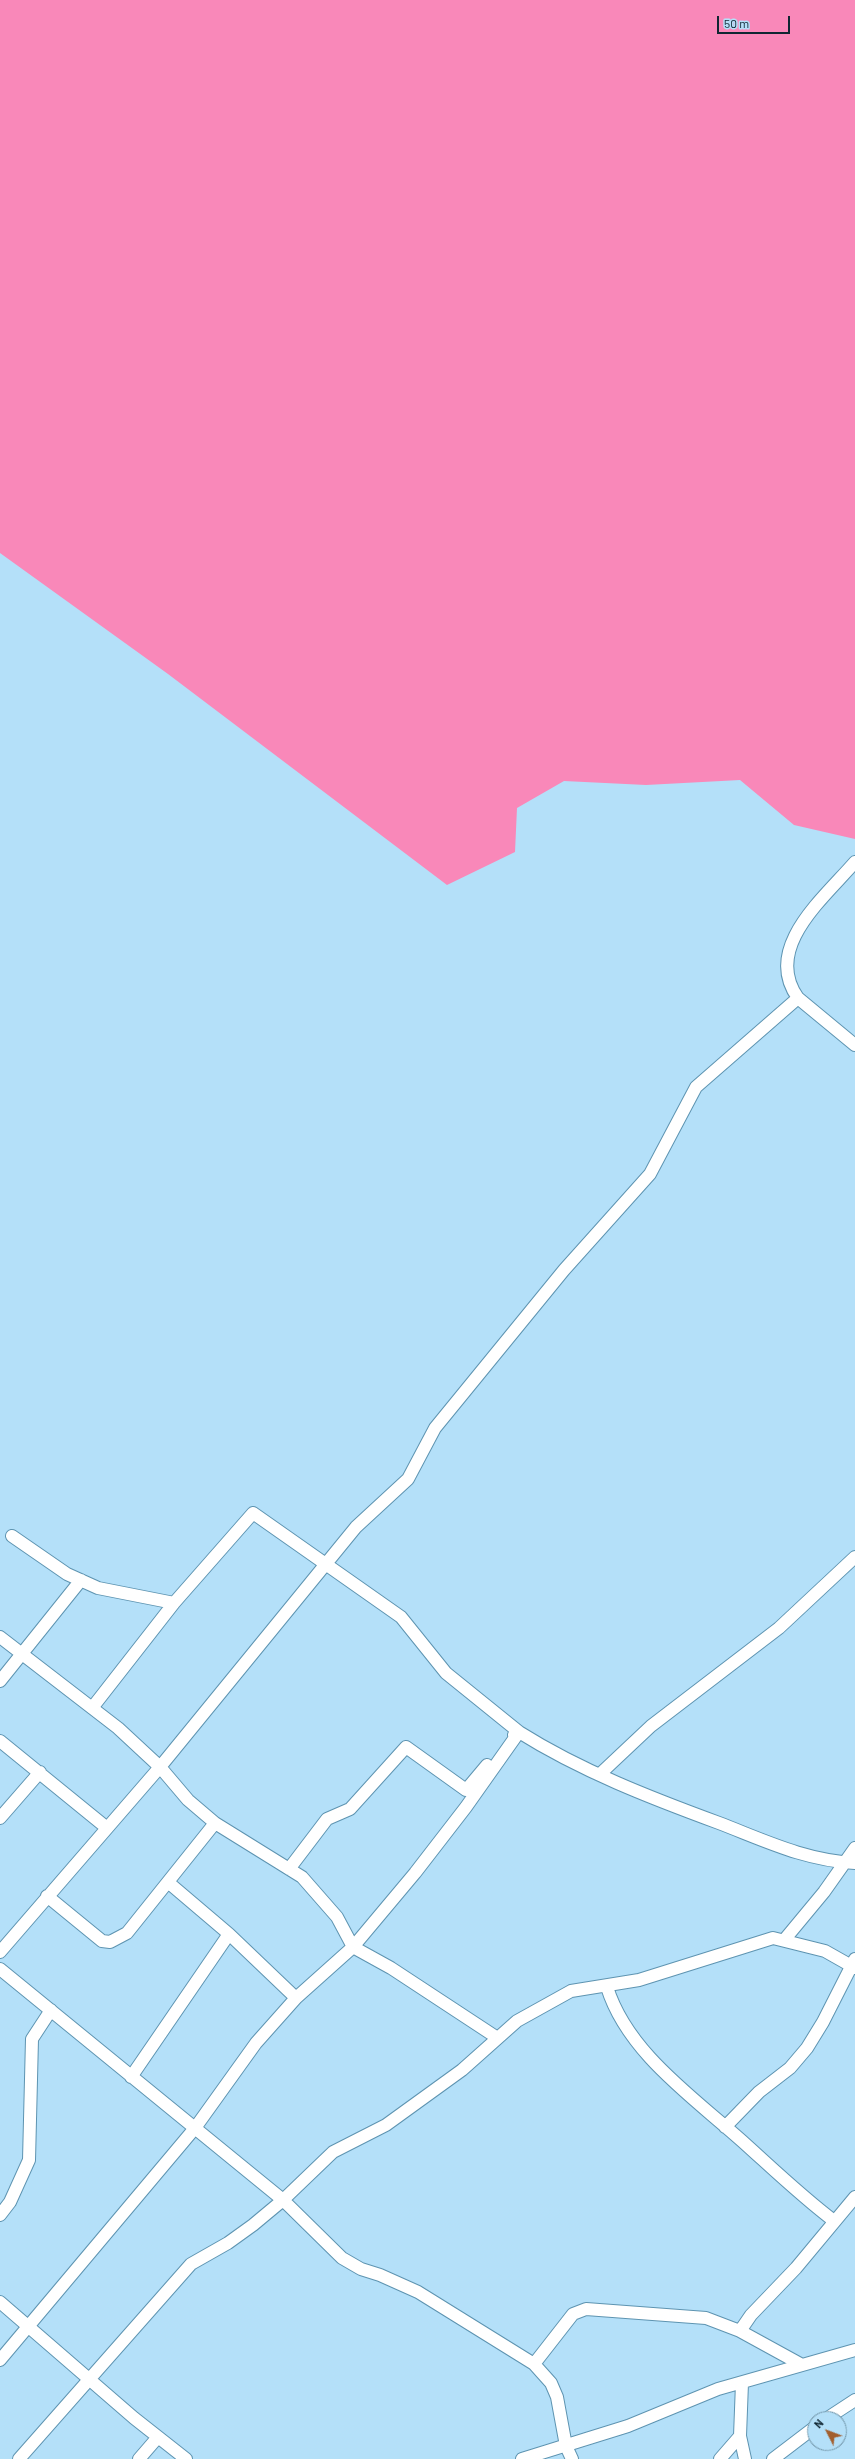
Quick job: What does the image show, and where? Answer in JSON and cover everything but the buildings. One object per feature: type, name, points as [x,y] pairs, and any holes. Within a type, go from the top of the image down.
[{"type":"street","points":[[855,862],[803,922],[790,945],[787,956],[787,978],[798,998],[855,1045]]},
{"type":"street","points":[[0,1952],[160,1767],[356,1527],[408,1479],[435,1428],[564,1270],[650,1174],[696,1087],[798,998]]},
{"type":"street","points":[[92,1708],[174,1603],[253,1513],[401,1617],[446,1673],[519,1732],[545,1748],[660,1802],[792,1852],[850,1863]]},
{"type":"street","points":[[12,1536],[67,1574],[105,1590],[174,1603]]},
{"type":"street","points":[[600,1774],[651,1726],[780,1628],[855,1557]]},
{"type":"street","points":[[0,1681],[81,1580]]},
{"type":"street","points":[[0,1637],[118,1728],[160,1767],[188,1800],[215,1823],[302,1877],[337,1917],[353,1947],[391,1968],[496,2038]]},
{"type":"street","points":[[289,1869],[327,1819],[350,1809],[406,1747],[466,1790],[504,1743],[519,1732]]},
{"type":"street","points":[[0,2360],[195,2128],[256,2044],[296,1998],[353,1947],[434,1849],[519,1732]]},
{"type":"street","points":[[0,1740],[107,1828]]},
{"type":"street","points":[[0,1818],[40,1772]]},
{"type":"street","points":[[47,1896],[102,1941],[110,1942],[127,1933],[169,1883],[215,1823]]},
{"type":"street","points":[[785,1939],[850,1863],[855,1848]]},
{"type":"street","points":[[169,1883],[229,1934],[296,1998]]},
{"type":"street","points":[[131,2077],[229,1934]]},
{"type":"street","points":[[19,2459],[88,2379],[192,2264],[228,2243],[283,2200],[333,2152],[386,2125],[462,2070],[496,2038],[517,2021],[571,1991],[607,1987],[639,1980],[774,1938],[785,1939],[825,1951],[854,1964],[823,2022],[807,2048],[790,2068],[760,2092],[725,2127]]},
{"type":"street","points":[[0,1969],[283,2200],[342,2258],[360,2269],[380,2275],[418,2292],[534,2364],[551,2383],[556,2397],[566,2446],[572,2459]]},
{"type":"street","points":[[607,1987],[616,2011],[632,2036],[663,2071],[797,2193],[834,2221]]},
{"type":"street","points":[[0,2214],[10,2202],[29,2160],[32,2039],[51,2010]]},
{"type":"street","points":[[740,2331],[751,2315],[796,2268],[855,2196]]},
{"type":"street","points":[[0,2302],[88,2379],[186,2459]]},
{"type":"street","points":[[534,2364],[573,2314],[586,2309],[706,2318],[740,2331],[802,2365]]},
{"type":"street","points":[[522,2459],[628,2426],[718,2389],[855,2350]]},
{"type":"street","points":[[742,2383],[740,2436],[745,2459]]},
{"type":"street","points":[[838,2411],[855,2400]]},
{"type":"street","points":[[773,2459],[807,2433]]},
{"type":"street","points":[[720,2459],[740,2436]]},
{"type":"street","points":[[139,2459],[158,2437]]},
{"type":"shaded area","points":[[0,0],[855,0],[855,839],[794,825],[740,780],[646,785],[564,781],[517,808],[515,852],[447,885],[168,674],[0,553]]}]
